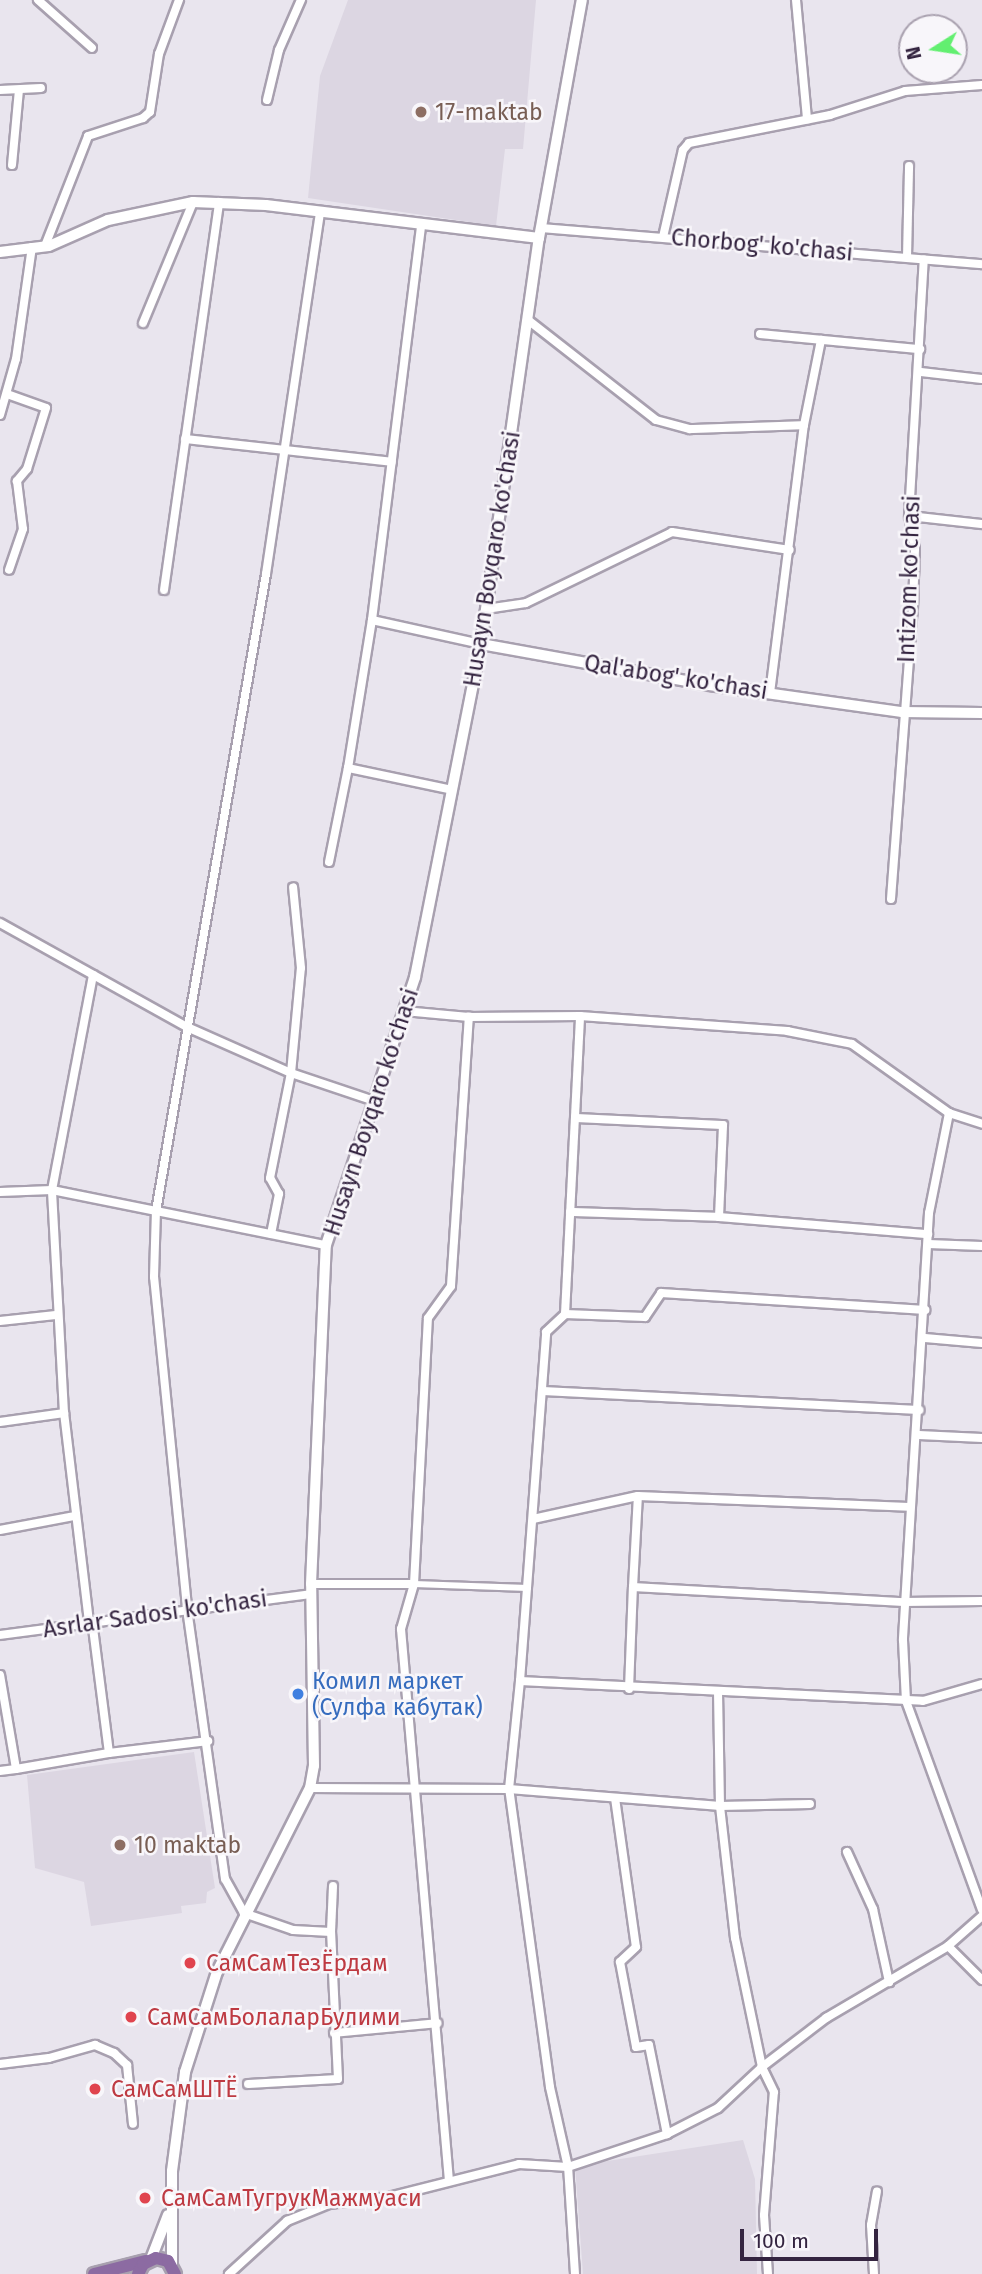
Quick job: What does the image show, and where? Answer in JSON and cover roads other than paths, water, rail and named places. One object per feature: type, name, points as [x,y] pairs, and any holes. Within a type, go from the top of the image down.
[{"type":"main road","name":"Husayn Boyqaro ko'chasi","points":[[170,2209],[185,2072],[217,1972],[244,1913],[310,1788],[316,1722],[311,1589],[326,1245],[415,977],[481,644],[540,233],[582,0]]},
{"type":"main road","points":[[138,2274],[149,2260],[170,2209]]},
{"type":"main road","points":[[170,2209],[174,2270]]},
{"type":"main road","points":[[94,2274],[162,2259],[174,2270]]},
{"type":"street","points":[[38,0],[92,48]]},
{"type":"street","points":[[45,246],[88,136],[143,118],[149,112],[159,54],[179,0]]},
{"type":"street","points":[[267,100],[279,50],[301,0]]},
{"type":"street","points":[[796,0],[807,119]]},
{"type":"street","points":[[663,237],[683,150],[689,143],[807,119],[905,92],[982,85]]},
{"type":"street","points":[[0,90],[41,88]]},
{"type":"street","points":[[12,164],[19,90]]},
{"type":"street","points":[[907,257],[909,166]]},
{"type":"street","points":[[143,323],[193,202]]},
{"type":"street","points":[[0,252],[45,246],[108,220],[193,202],[320,212],[421,225],[540,233]]},
{"type":"street","points":[[164,590],[219,202]]},
{"type":"street","points":[[320,212],[284,452],[156,1211],[154,1277],[187,1607],[208,1741],[225,1879],[244,1913],[293,1930],[331,1932]]},
{"type":"street","points":[[329,862],[348,768],[372,620],[421,225]]},
{"type":"street","name":"Сhorbog' ko'chasi","points":[[540,233],[663,237],[982,264]]},
{"type":"street","points":[[0,415],[7,394],[32,247]]},
{"type":"street","name":"Intizom ko'chasi","points":[[891,899],[915,550],[909,516],[921,372],[924,258]]},
{"type":"street","points":[[528,320],[656,420],[690,429],[804,425]]},
{"type":"street","points":[[760,334],[920,349]]},
{"type":"street","points":[[770,693],[804,425],[821,340]]},
{"type":"street","points":[[921,372],[982,379]]},
{"type":"street","points":[[7,394],[46,408],[27,469],[17,481],[23,529],[9,570]]},
{"type":"street","points":[[185,439],[392,462]]},
{"type":"street","points":[[909,516],[982,524]]},
{"type":"street","points":[[486,609],[526,603],[672,532],[790,550]]},
{"type":"street","name":"Qal'abog' ko'chasi","points":[[372,620],[481,644],[770,693],[902,712],[982,713]]},
{"type":"street","points":[[348,768],[452,790]]},
{"type":"street","points":[[271,1234],[279,1194],[270,1178],[291,1073],[301,968],[293,887]]},
{"type":"street","points":[[0,923],[187,1027],[291,1073],[374,1101]]},
{"type":"street","points":[[93,975],[52,1190],[56,1315],[64,1413],[75,1516],[109,1753]]},
{"type":"street","points":[[404,1011],[469,1017],[580,1017],[787,1031],[852,1044],[950,1113],[982,1124]]},
{"type":"street","points":[[449,2181],[438,2023],[401,1629],[414,1584],[428,1318],[451,1286],[469,1017]]},
{"type":"street","points":[[575,2274],[568,2167],[550,2087],[509,1789],[528,1588],[546,1332],[565,1314],[580,1017]]},
{"type":"street","points":[[950,1113],[928,1239],[919,1435],[909,1507],[904,1602],[906,1701],[982,1910]]},
{"type":"street","points":[[575,1118],[723,1125],[719,1217]]},
{"type":"street","points":[[0,1192],[52,1190],[326,1245]]},
{"type":"street","points":[[570,1212],[719,1217],[982,1246]]},
{"type":"street","points":[[565,1314],[645,1317],[660,1293],[925,1310]]},
{"type":"street","points":[[0,1321],[56,1315]]},
{"type":"street","points":[[925,1338],[982,1343]]},
{"type":"street","points":[[542,1391],[920,1410]]},
{"type":"street","points":[[0,1422],[64,1413]]},
{"type":"street","points":[[919,1435],[982,1438]]},
{"type":"street","points":[[533,1519],[638,1496],[909,1507]]},
{"type":"street","points":[[629,1689],[638,1496]]},
{"type":"street","points":[[0,1530],[75,1516]]},
{"type":"street","points":[[414,1584],[528,1588]]},
{"type":"street","name":"Asrlar Sadosi ko'chasi","points":[[0,1635],[311,1589],[414,1584]]},
{"type":"street","points":[[633,1587],[904,1602],[982,1601]]},
{"type":"street","points":[[0,1675],[16,1769]]},
{"type":"street","points":[[520,1681],[629,1689],[906,1701],[923,1701],[982,1684]]},
{"type":"street","points":[[718,1692],[720,1806],[735,1938],[762,2067],[774,2092],[764,2215],[768,2274]]},
{"type":"street","points":[[0,1771],[109,1753],[208,1741]]},
{"type":"street","points":[[310,1788],[509,1789],[720,1806],[810,1804]]},
{"type":"street","points":[[615,1798],[636,1947],[620,1962],[636,2047],[649,2045],[667,2134]]},
{"type":"street","points":[[847,1852],[873,1909],[889,1982]]},
{"type":"street","points":[[248,2084],[338,2079],[331,1932],[333,1886]]},
{"type":"street","points":[[229,2274],[288,2221],[329,2204],[388,2197],[519,2164],[568,2167],[667,2134],[718,2108],[762,2067],[826,2018],[948,1946],[982,1916]]},
{"type":"street","points":[[948,1946],[982,1980]]},
{"type":"street","points":[[334,2032],[438,2023]]},
{"type":"street","points":[[0,2064],[49,2058],[95,2045],[114,2053],[127,2065],[133,2124]]},
{"type":"street","points":[[874,2274],[871,2225],[877,2192]]},
{"type":"place","name":"17-maktab","points":[[421,112]]},
{"type":"place","name":"Комил маркет (Сулфа кабутак)","points":[[298,1694]]},
{"type":"place","name":"10 maktab","points":[[120,1845]]},
{"type":"place","name":"СамСамТезЁрдам","points":[[190,1963]]},
{"type":"place","name":"СамСамБолаларБулими","points":[[131,2017]]},
{"type":"place","name":"СамСамШТЁ","points":[[95,2089]]},
{"type":"place","name":"СамСамТугрукМажмуаси","points":[[145,2198]]}]
